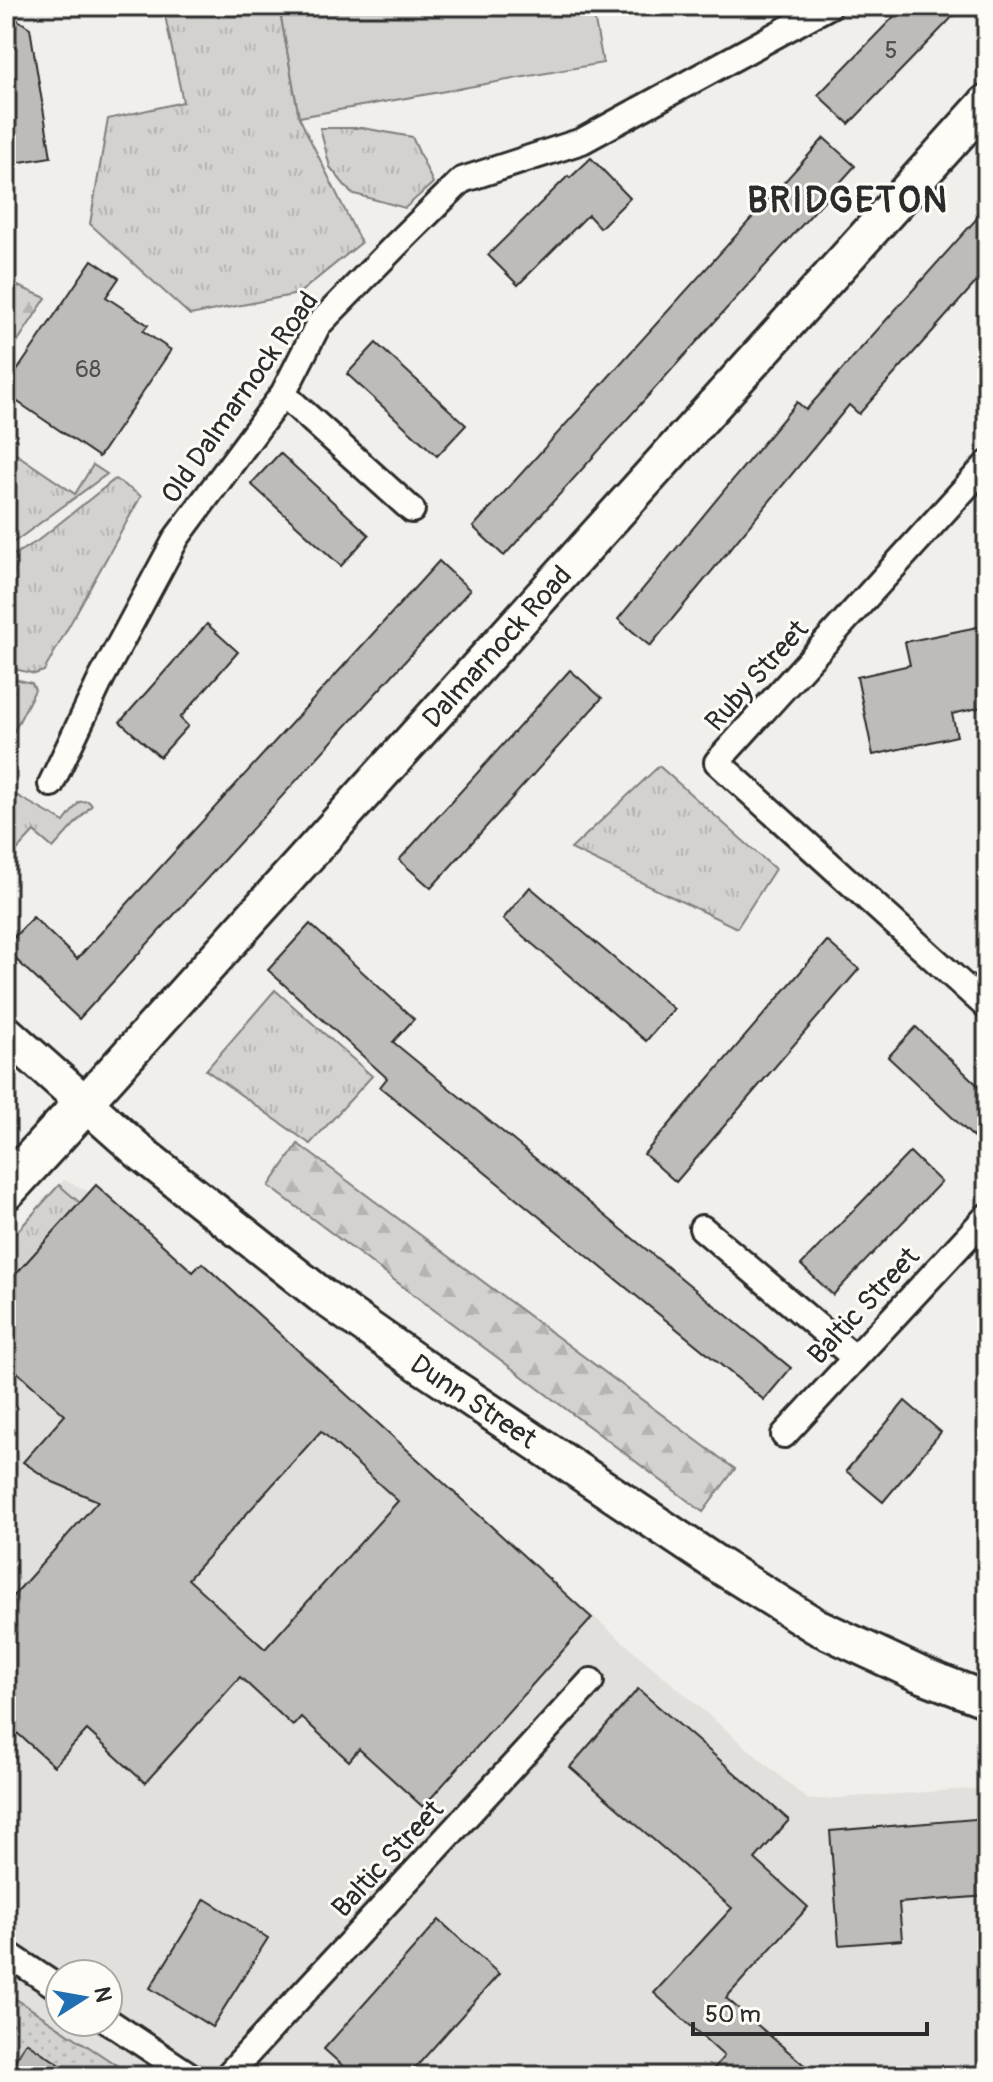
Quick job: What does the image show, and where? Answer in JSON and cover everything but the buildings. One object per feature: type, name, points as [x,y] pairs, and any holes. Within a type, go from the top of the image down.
[{"type":"main road","name":"Dalmarnock Road","points":[[6,1189],[84,1104]]},
{"type":"street","name":"Old Dalmarnock Road","points":[[51,784],[102,677],[177,537],[283,394],[318,325],[462,180],[582,141],[829,6]]},
{"type":"street","name":"Dalmarnock Road","points":[[84,1104],[987,102]]},
{"type":"street","points":[[283,394],[412,510]]},
{"type":"street","name":"Ruby Street","points":[[987,464],[717,762],[987,1007]]},
{"type":"street","name":"Dunn Street","points":[[6,1033],[141,1153],[321,1295],[422,1366],[720,1566],[816,1626],[905,1668],[987,1700]]},
{"type":"street","name":"Baltic Street","points":[[784,1435],[987,1216]]},
{"type":"street","points":[[702,1228],[855,1358]]},
{"type":"street","name":"Baltic Street","points":[[227,2076],[591,1681]]},
{"type":"street","points":[[6,1953],[44,1978]]},
{"type":"street","points":[[124,2032],[191,2076]]},
{"type":"shaded area","points":[[64,1180],[105,1199],[808,1800],[987,1788],[987,2076],[6,2076],[6,1245]]},
{"type":"green space","points":[[163,6],[279,6],[299,117],[361,243],[298,294],[190,315],[90,224],[108,119],[183,102]]},
{"type":"green space","points":[[279,6],[592,6],[603,63],[299,117]]},
{"type":"green space","points":[[320,128],[363,128],[412,137],[433,183],[405,208],[351,193],[330,167]]},
{"type":"green space","points":[[6,281],[46,298],[6,359]]},
{"type":"green space","points":[[6,447],[75,494],[93,465],[107,474],[6,548]]},
{"type":"green space","points":[[115,479],[141,496],[44,671],[35,674],[6,667],[6,559],[36,542]]},
{"type":"green space","points":[[6,677],[32,683],[35,690],[6,747]]},
{"type":"green space","points":[[659,766],[775,869],[737,928],[571,849]]},
{"type":"green space","points":[[16,795],[64,822],[79,802],[88,801],[92,805],[53,848],[34,832],[6,862],[6,821]]},
{"type":"green space","points":[[275,990],[372,1076],[310,1144],[206,1070]]},
{"type":"green space","points":[[298,1144],[735,1469],[703,1512],[269,1186]]},
{"type":"green space","points":[[59,1185],[80,1203],[6,1285],[6,1244]]},
{"type":"green space","points":[[6,1995],[44,2017],[44,2038],[75,2038],[133,2076],[77,2076],[30,2046],[22,2048],[17,2055],[6,2048],[6,2034],[13,2024],[6,2019]]},
{"type":"district","name":"BRIDGETON","points":[[848,199]]}]
